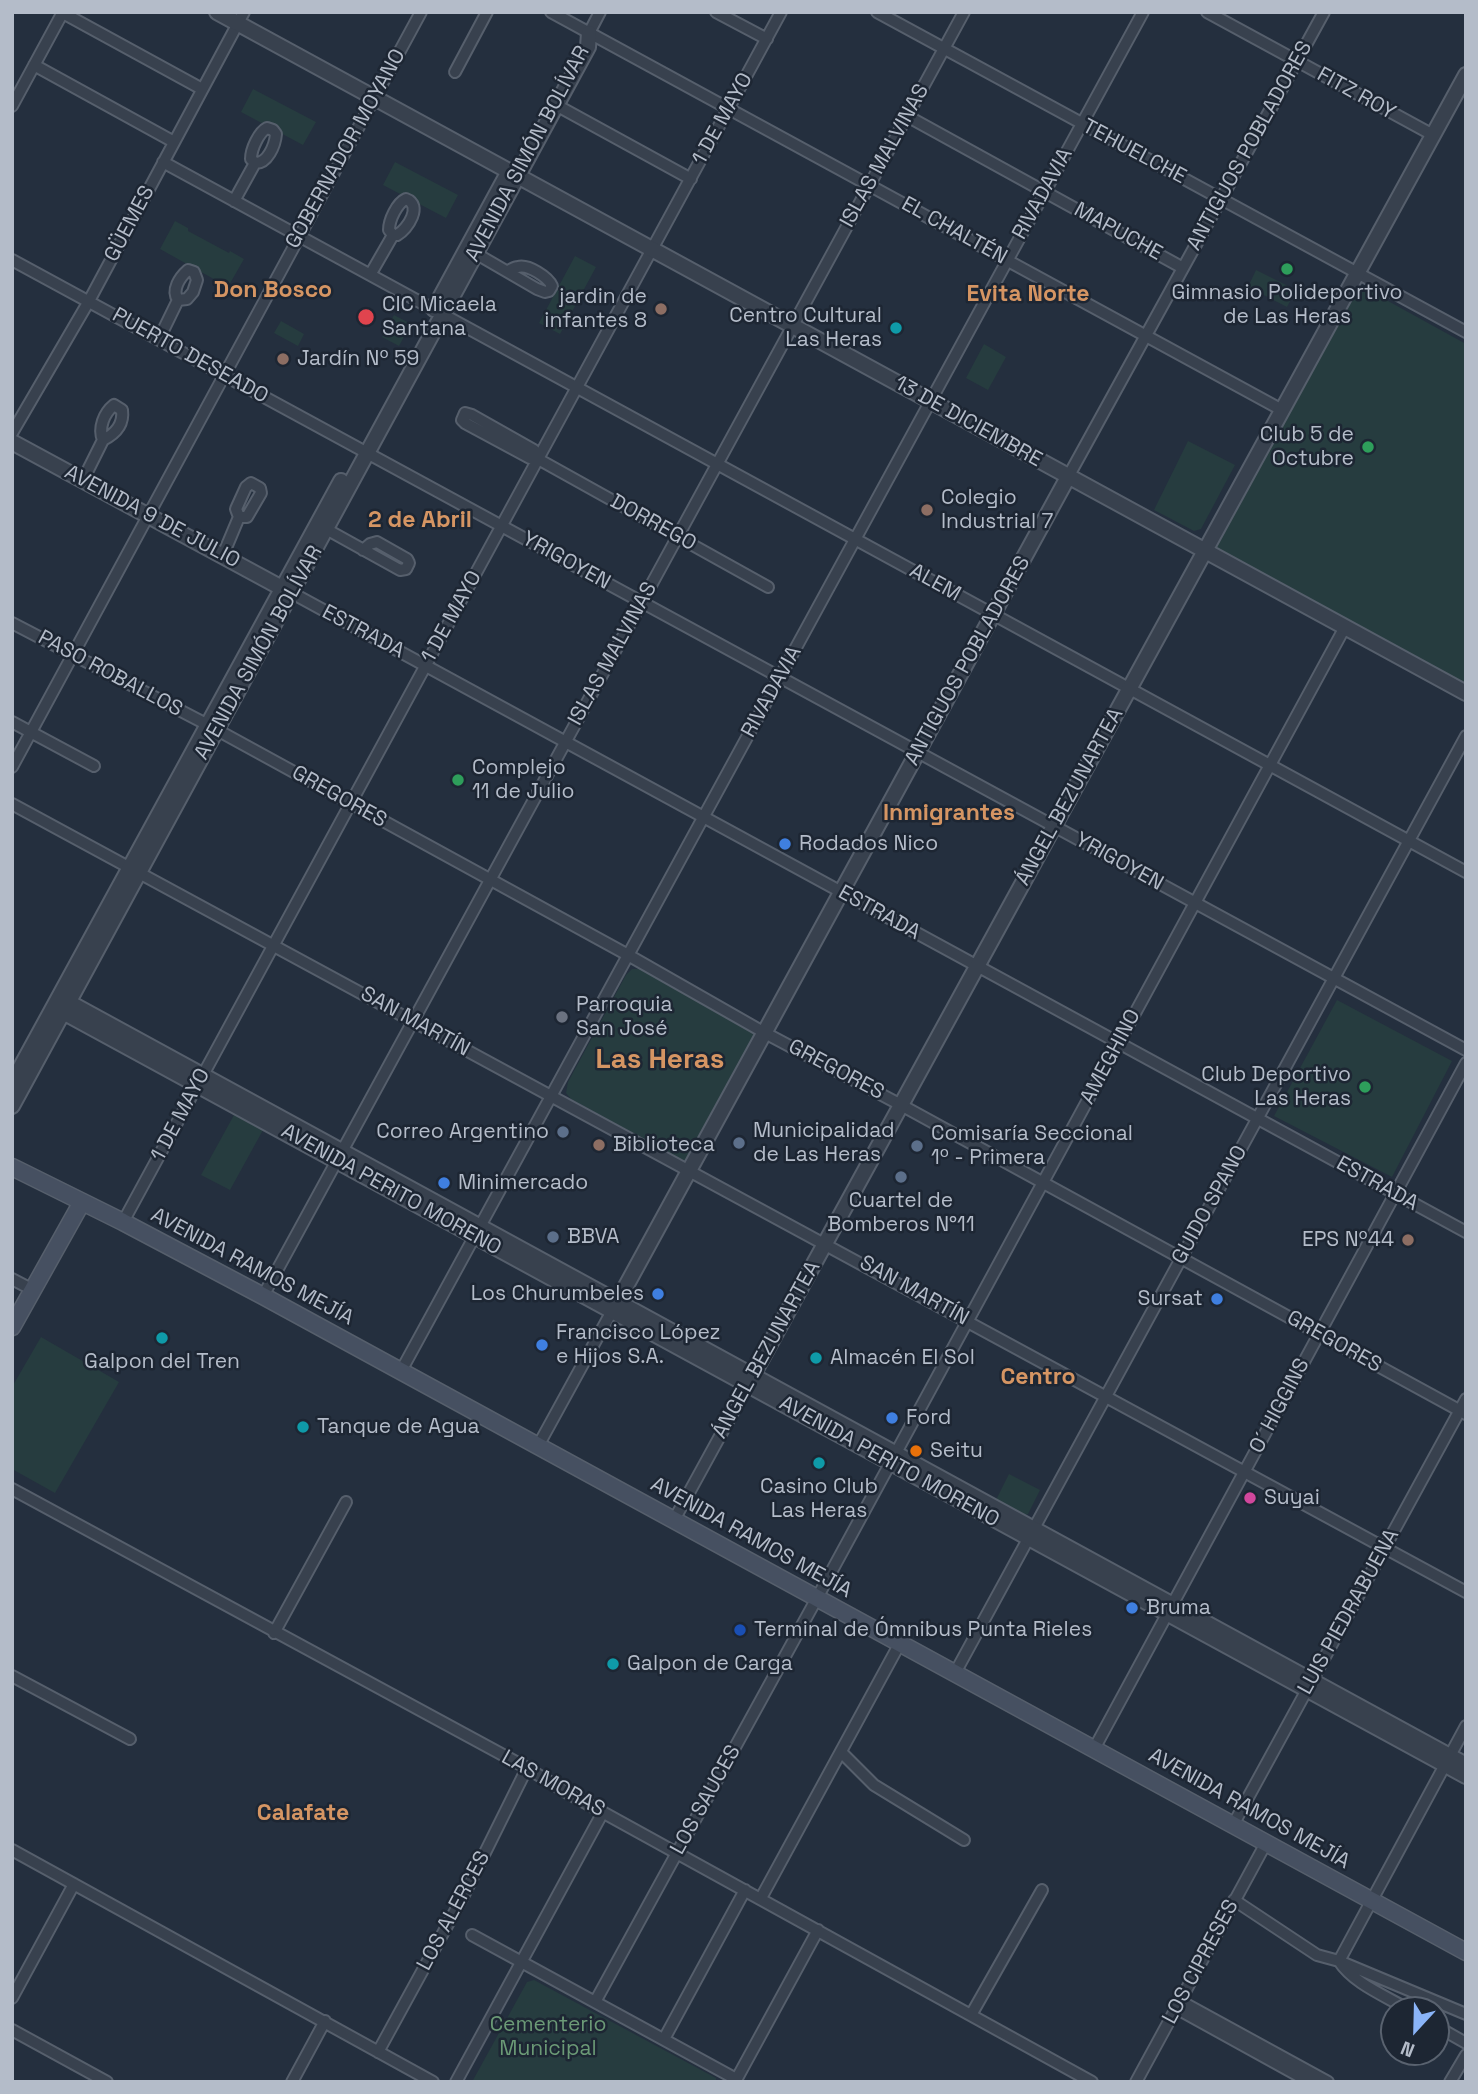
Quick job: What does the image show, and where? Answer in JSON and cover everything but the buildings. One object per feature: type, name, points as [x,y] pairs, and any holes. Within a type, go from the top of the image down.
[{"type":"main road","name":"AVENIDA RAMOS MEJÍA","points":[[12,1167],[263,1296],[1466,1952]]},
{"type":"main road","points":[[15,1316],[33,1290],[82,1202]]},
{"type":"street","name":"13 DE DICIEMBRE","points":[[217,12],[241,18],[374,99],[1466,693]]},
{"type":"street","name":"GOBERNADOR MOYANO","points":[[12,767],[421,12]]},
{"type":"street","points":[[455,72],[488,12]]},
{"type":"street","name":"EL CHALTÉN","points":[[551,12],[1282,410]]},
{"type":"street","points":[[589,33],[600,12]]},
{"type":"street","points":[[716,12],[767,40]]},
{"type":"street","name":"1 DE MAYO","points":[[123,1222],[782,12]]},
{"type":"street","name":"TEHUELCHE","points":[[877,12],[1466,332]]},
{"type":"street","name":"ISLAS MALVINAS","points":[[263,1296],[964,12]]},
{"type":"street","name":"RIVADAVIA","points":[[401,1371],[1143,12]]},
{"type":"street","name":"FITZ ROY","points":[[1207,12],[1433,135]]},
{"type":"street","name":"ANTIGUOS POBLADORES","points":[[538,1446],[1324,12]]},
{"type":"street","points":[[12,106],[63,13],[202,89]]},
{"type":"street","name":"GÜEMES","points":[[12,433],[89,301],[241,18]]},
{"type":"street","name":"AVENIDA SIMÓN BOLÍVAR","points":[[438,312],[475,253],[512,174],[556,105],[588,47],[589,33]]},
{"type":"street","name":"AVENIDA SIMÓN BOLÍVAR","points":[[12,1106],[61,1005],[438,312],[580,41],[589,33]]},
{"type":"street","points":[[34,65],[173,142]]},
{"type":"street","name":"ÁNGEL BEZUNARTEA","points":[[674,1520],[1466,75]]},
{"type":"street","points":[[12,80],[23,86]]},
{"type":"street","points":[[556,105],[691,179]]},
{"type":"street","name":"MAPUCHE","points":[[907,116],[1183,268]]},
{"type":"street","name":"ALEM","points":[[163,162],[1466,872]]},
{"type":"street","points":[[234,201],[255,163]]},
{"type":"street","points":[[370,275],[393,234]]},
{"type":"street","points":[[475,253],[508,271]]},
{"type":"street","name":"PUERTO DESEADO","points":[[12,260],[363,450]]},
{"type":"street","points":[[159,339],[178,300]]},
{"type":"street","name":"DORREGO","points":[[538,459],[534,450],[472,415],[465,413],[463,416],[465,423],[530,458],[538,459],[768,587]]},
{"type":"street","points":[[83,480],[103,440]]},
{"type":"street","name":"AVENIDA 9 DE JULIO","points":[[12,442],[287,591]]},
{"type":"street","name":"AVENIDA SIMÓN BOLÍVAR","points":[[287,591],[326,529],[363,450]]},
{"type":"street","name":"YRIGOYEN","points":[[363,450],[1466,1051]]},
{"type":"street","points":[[223,555],[239,517]]},
{"type":"street","points":[[326,529],[363,550]]},
{"type":"street","name":"ESTRADA","points":[[287,591],[1466,1232]]},
{"type":"street","name":"PASO ROBALLOS","points":[[12,623],[212,728]]},
{"type":"street","name":"AMEGHINO","points":[[817,1598],[1345,627]]},
{"type":"street","points":[[12,722],[94,766]]},
{"type":"street","name":"GREGORES","points":[[212,728],[628,955],[765,1033],[1463,1412]]},
{"type":"street","name":"GUIDO SPANO","points":[[955,1673],[1466,736]]},
{"type":"street","name":"SAN MARTÍN","points":[[12,804],[689,1171],[826,1242],[1466,1592]]},
{"type":"street","name":"AVENIDA SIMÓN BOLÍVAR","points":[[12,1083],[61,1005]]},
{"type":"street","name":"AVENIDA PERITO MORENO","points":[[61,1005],[477,1232],[612,1312],[750,1380],[1447,1760],[1466,1776]]},
{"type":"street","name":"O´ HIGGINS","points":[[1094,1749],[1466,1063]]},
{"type":"street","points":[[12,1279],[33,1290]]},
{"type":"street","name":"LUIS PIEDRABUENA","points":[[1233,1825],[1384,1548],[1463,1412],[1466,1399]]},
{"type":"street","name":"LAS MORAS","points":[[12,1489],[527,1768],[1092,2082]]},
{"type":"street","points":[[274,1633],[346,1502]]},
{"type":"street","name":"LOS SAUCES","points":[[595,2002],[817,1598]]},
{"type":"street","points":[[761,1898],[900,1643]]},
{"type":"street","points":[[12,1676],[130,1739]]},
{"type":"street","points":[[1339,1961],[1466,1726]]},
{"type":"street","points":[[841,1752],[889,1795],[964,1840]]},
{"type":"street","name":"AVENIDA PERITO MORENO","points":[[1447,1760],[1466,1765]]},
{"type":"street","name":"LOS ALERCES","points":[[378,2052],[465,1893],[527,1768]]},
{"type":"street","points":[[456,2082],[603,1812]]},
{"type":"street","name":"LOS CIPRESES","points":[[1136,2082],[1266,1843]]},
{"type":"street","points":[[12,1850],[433,2082]]},
{"type":"street","points":[[12,1998],[74,1884]]},
{"type":"street","points":[[664,2039],[745,1890]]},
{"type":"street","points":[[971,2015],[1042,1890]]},
{"type":"street","points":[[1234,1900],[1317,1955],[1339,1961],[1466,2014]]},
{"type":"street","points":[[472,1935],[736,2080],[818,1930]]},
{"type":"street","points":[[1339,1961],[1345,1970],[1386,1996]]},
{"type":"street","points":[[1178,2004],[1296,2069],[1328,2082]]},
{"type":"street","points":[[292,2082],[325,2021]]},
{"type":"street","points":[[12,2030],[107,2082]]},
{"type":"street","points":[[1450,2034],[1466,2043]]},
{"type":"street","points":[[1450,2082],[1466,2055]]},
{"type":"street","points":[[1296,2069],[1311,2082]]},
{"type":"green space","points":[[253,89],[316,122],[303,145],[241,112]]},
{"type":"green space","points":[[395,162],[458,195],[446,218],[383,185]]},
{"type":"green space","points":[[175,221],[188,228],[188,231],[244,259],[228,287],[160,249]]},
{"type":"green space","points":[[575,256],[596,267],[560,334],[539,323]]},
{"type":"green space","points":[[1256,270],[1296,290],[1287,307],[1248,287]]},
{"type":"green space","name":"Club 5 de Octubre","points":[[1359,285],[1466,344],[1466,688],[1213,550]]},
{"type":"green space","points":[[394,315],[411,324],[399,346],[382,337]]},
{"type":"green space","points":[[281,321],[304,334],[298,346],[274,333]]},
{"type":"green space","points":[[984,344],[1006,357],[988,390],[966,378]]},
{"type":"green space","points":[[1188,441],[1235,465],[1201,529],[1194,531],[1154,510]]},
{"type":"green space","points":[[632,969],[641,969],[757,1034],[688,1161],[571,1099],[566,1093],[568,1082],[626,975]]},
{"type":"green space","name":"Club Deportivo Las Heras","points":[[1337,1000],[1452,1061],[1392,1177],[1274,1116]]},
{"type":"green space","points":[[234,1115],[263,1130],[230,1190],[201,1175]]},
{"type":"green space","points":[[41,1337],[119,1382],[55,1493],[12,1469],[12,1387]]},
{"type":"green space","points":[[1009,1474],[1040,1490],[1028,1514],[1023,1516],[995,1502]]},
{"type":"green space","name":"Cementerio Municipal","points":[[534,1980],[716,2078],[716,2082],[472,2082],[527,1982]]},
{"type":"place","name":"Gimnasio Polideportivo de Las Heras","points":[[1287,269]]},
{"type":"place","name":"jardin de infantes 8","points":[[661,309]]},
{"type":"place","name":"CIC Micaela Santana","points":[[366,317]]},
{"type":"place","name":"Centro Cultural Las Heras","points":[[896,328]]},
{"type":"place","name":"Jardín Nº 59","points":[[283,359]]},
{"type":"place","name":"Club 5 de Octubre","points":[[1368,447]]},
{"type":"place","name":"Colegio Industrial 7","points":[[927,510]]},
{"type":"place","name":"Complejo 11 de Julio","points":[[458,780]]},
{"type":"place","name":"Rodados Nico","points":[[785,844]]},
{"type":"place","name":"Parroquia San José","points":[[562,1017]]},
{"type":"place","name":"Club Deportivo Las Heras","points":[[1365,1087]]},
{"type":"place","name":"Correo Argentino","points":[[563,1132]]},
{"type":"place","name":"Municipalidad de Las Heras","points":[[739,1143]]},
{"type":"place","name":"Biblioteca","points":[[599,1145]]},
{"type":"place","name":"Comisaría Seccional 1º - Primera","points":[[917,1146]]},
{"type":"place","name":"Cuartel de Bomberos N°11","points":[[901,1177]]},
{"type":"place","name":"Minimercado","points":[[444,1183]]},
{"type":"place","name":"BBVA","points":[[553,1237]]},
{"type":"place","name":"EPS Nº44","points":[[1408,1240]]},
{"type":"place","name":"Los Churumbeles","points":[[658,1294]]},
{"type":"place","name":"Sursat","points":[[1217,1299]]},
{"type":"place","name":"Galpon del Tren","points":[[162,1338]]},
{"type":"place","name":"Francisco López e Hijos S.A.","points":[[542,1345]]},
{"type":"place","name":"Almacén El Sol","points":[[816,1358]]},
{"type":"place","name":"Ford","points":[[892,1418]]},
{"type":"place","name":"Tanque de Agua","points":[[303,1427]]},
{"type":"place","name":"Seitu","points":[[916,1451]]},
{"type":"place","name":"Casino Club Las Heras","points":[[819,1463]]},
{"type":"place","name":"Suyai","points":[[1250,1498]]},
{"type":"place","name":"Bruma","points":[[1132,1608]]},
{"type":"place","name":"Terminal de Ómnibus Punta Rieles","points":[[740,1630]]},
{"type":"place","name":"Galpon de Carga","points":[[613,1664]]},
{"type":"district","name":"Don Bosco","points":[[273,291]]},
{"type":"district","name":"Evita Norte","points":[[1028,295]]},
{"type":"district","name":"2 de Abril","points":[[420,521]]},
{"type":"district","name":"Inmigrantes","points":[[949,814]]},
{"type":"district","name":"Las Heras","points":[[660,1060]]},
{"type":"district","name":"Centro","points":[[1038,1378]]},
{"type":"district","name":"Calafate","points":[[303,1814]]}]
